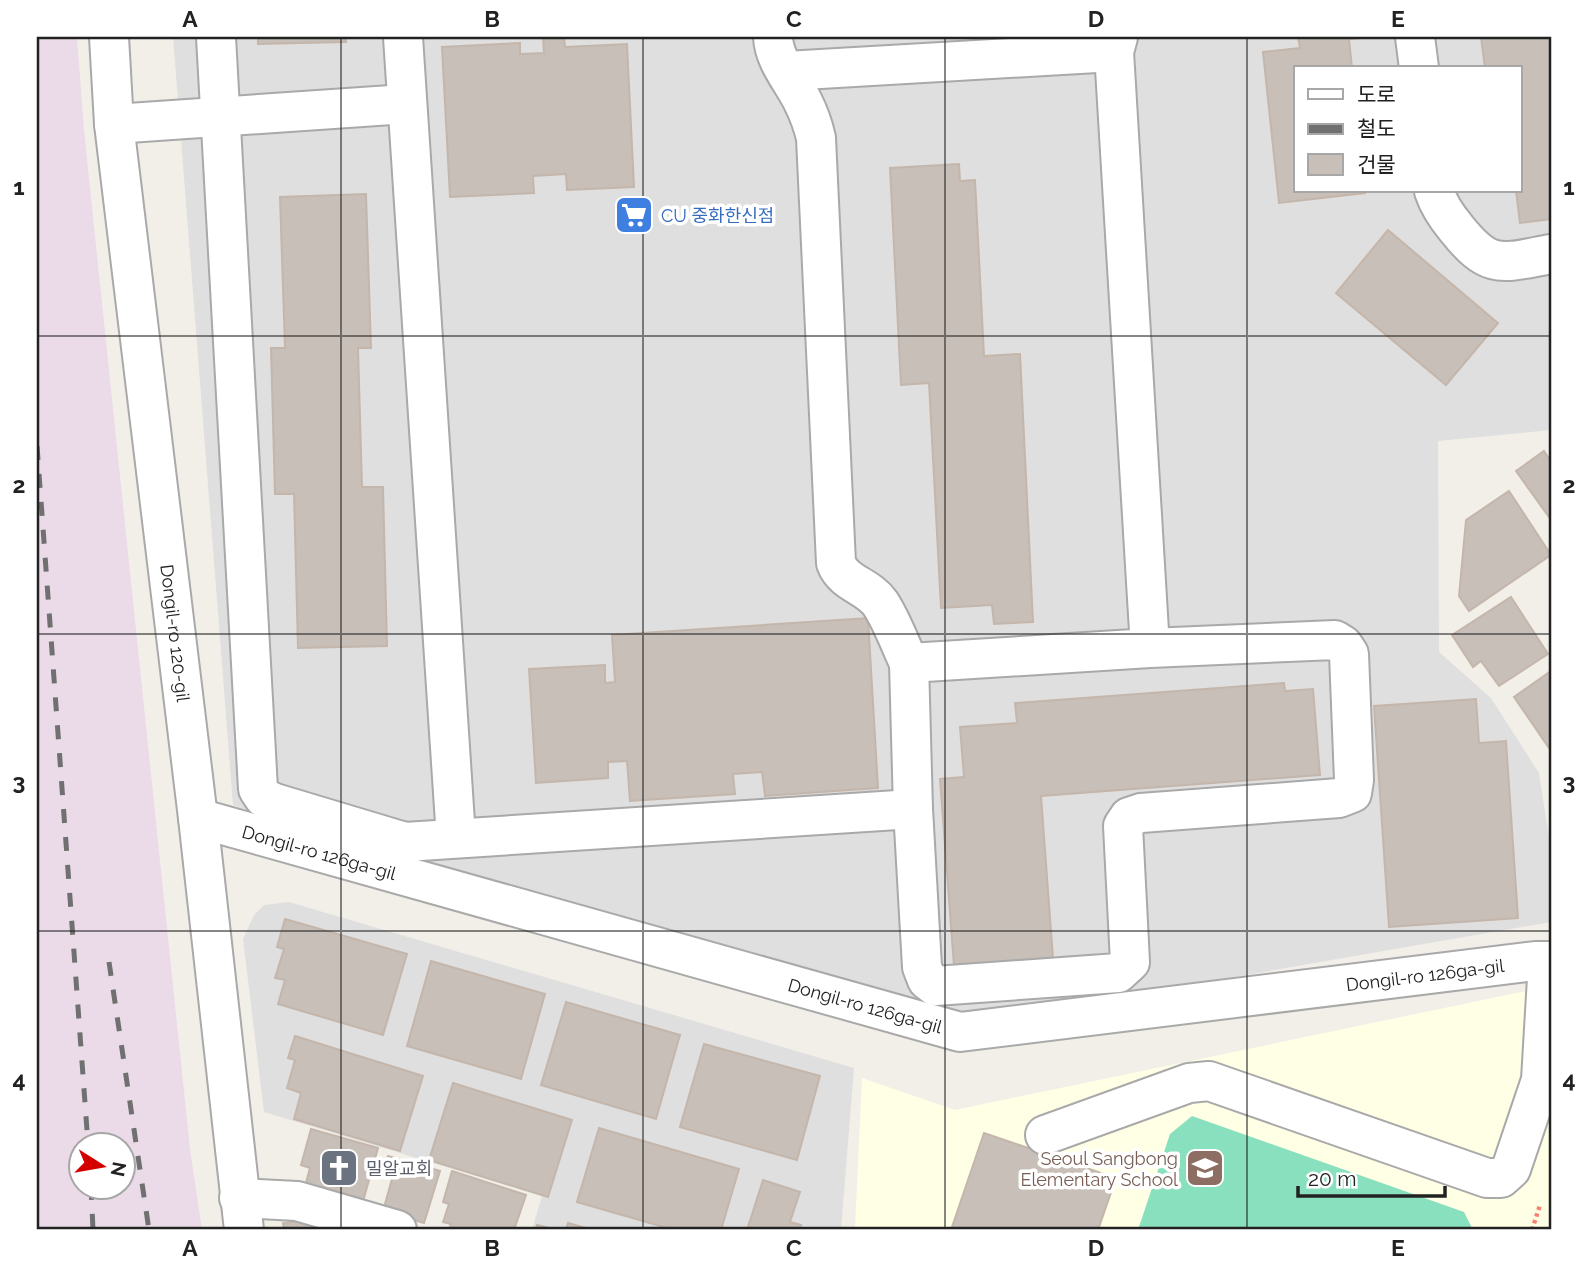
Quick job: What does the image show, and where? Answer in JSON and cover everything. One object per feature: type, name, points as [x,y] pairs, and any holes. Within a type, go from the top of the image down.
[{"type":"street","name":"Dongil-ro 120-gil","points":[[109,37],[114,124],[198,818],[242,1214]]},
{"type":"street","points":[[216,37],[258,789],[264,797],[275,803],[393,839],[415,842],[913,809]]},
{"type":"street","points":[[403,37],[456,838]]},
{"type":"street","points":[[1415,37],[1419,66]]},
{"type":"street","points":[[909,663],[1335,640],[1343,645],[1349,654],[1354,780],[1352,793],[1339,798],[1141,813],[1129,817],[1123,826],[1130,962],[1118,973],[935,986],[927,980],[922,967],[913,809],[909,663],[880,604],[869,590],[846,579],[839,572],[836,563],[816,138],[812,120],[780,54],[1116,44],[1150,648]]},
{"type":"street","points":[[114,124],[406,104]]},
{"type":"street","points":[[1434,192],[1440,208],[1471,247],[1482,256],[1493,261],[1508,262],[1551,254]]},
{"type":"street","name":"Dongil-ro 126ga-gil","points":[[198,818],[960,1032],[1550,961]]},
{"type":"street","points":[[1045,1135],[1189,1083],[1209,1081],[1488,1178],[1502,1178],[1511,1169],[1546,1085],[1550,961]]},
{"type":"street","points":[[242,1214],[298,1211],[339,1222],[397,1230]]},
{"type":"path","points":[[1532,1230],[1542,1202]]},
{"type":"shaded area","points":[[37,37],[77,37],[84,130],[190,1149],[202,1230],[37,1230]]},
{"type":"shaded area","points":[[173,37],[1551,37],[1551,430],[1438,441],[1439,652],[1491,698],[1539,773],[1551,850],[1551,922],[1021,1014],[923,1014],[233,805]]},
{"type":"shaded area","points":[[289,902],[854,1068],[841,1230],[532,1230],[542,1196],[264,1112],[243,939],[254,915],[264,905]]},
{"type":"shaded area","name":"Seoul Sangbong Elementary School","points":[[1526,991],[1551,998],[1551,1230],[857,1230],[855,1227],[862,1078],[955,1110]]},
{"type":"green space","points":[[1192,1116],[1464,1212],[1473,1230],[1138,1230],[1170,1134]]},
{"type":"building","points":[[258,37],[346,37],[346,42],[258,44]]},
{"type":"building","points":[[543,37],[564,37],[565,47],[627,44],[634,187],[567,190],[566,174],[533,176],[534,193],[450,197],[442,47],[520,43],[520,54],[544,53]]},
{"type":"building","points":[[1298,37],[1371,37],[1349,39],[1352,66],[1294,66],[1294,192],[1365,193],[1279,203],[1263,52],[1300,48]]},
{"type":"building","points":[[1481,37],[1551,37],[1551,219],[1520,223],[1516,192],[1522,192],[1522,66],[1485,66]]},
{"type":"building","points":[[959,164],[960,181],[975,180],[984,356],[1020,354],[1033,622],[994,624],[992,605],[941,608],[929,383],[901,385],[890,168]]},
{"type":"building","points":[[366,194],[371,348],[358,348],[362,487],[383,487],[387,646],[298,648],[294,494],[275,494],[271,348],[285,348],[280,197]]},
{"type":"building","points":[[1388,230],[1498,323],[1446,385],[1336,293]]},
{"type":"building","points":[[1544,451],[1551,462],[1551,520],[1516,471]]},
{"type":"building","points":[[1509,491],[1551,555],[1469,611],[1459,596],[1466,520]]},
{"type":"building","points":[[1511,597],[1548,654],[1499,686],[1481,661],[1473,667],[1452,635]]},
{"type":"building","points":[[868,618],[878,788],[765,796],[762,772],[733,774],[735,794],[630,801],[627,761],[608,762],[608,778],[536,783],[529,669],[605,665],[605,683],[615,682],[612,635]]},
{"type":"building","points":[[1551,671],[1551,751],[1514,697]]},
{"type":"building","points":[[1284,683],[1285,691],[1313,689],[1320,775],[1041,796],[1053,958],[954,966],[940,779],[964,777],[960,727],[1017,723],[1015,703]]},
{"type":"building","points":[[1476,699],[1479,743],[1506,741],[1518,918],[1389,927],[1374,706]]},
{"type":"building","points":[[285,919],[407,954],[383,1035],[278,1004],[285,980],[275,978],[284,949],[277,947]]},
{"type":"building","points":[[431,961],[545,994],[521,1079],[407,1046]]},
{"type":"building","points":[[566,1002],[680,1035],[656,1119],[541,1085]]},
{"type":"building","points":[[295,1036],[423,1076],[400,1151],[294,1119],[301,1093],[287,1088],[295,1060],[288,1058]]},
{"type":"building","points":[[704,1044],[820,1076],[797,1160],[680,1127]]},
{"type":"building","points":[[453,1083],[572,1120],[548,1197],[429,1160]]},
{"type":"building","points":[[599,1128],[739,1169],[721,1230],[674,1230],[577,1202]]},
{"type":"building","points":[[311,1129],[378,1148],[360,1212],[302,1197],[310,1168],[301,1165]]},
{"type":"building","points":[[984,1133],[1116,1178],[1098,1230],[951,1230]]},
{"type":"building","points":[[388,1156],[440,1171],[424,1223],[383,1211],[395,1168],[385,1166]]},
{"type":"building","points":[[452,1171],[526,1195],[514,1230],[449,1230],[451,1224],[443,1222],[449,1204],[443,1202]]},
{"type":"building","points":[[763,1180],[800,1192],[790,1222],[801,1225],[799,1230],[747,1230]]},
{"type":"building","points":[[314,1219],[316,1230],[284,1230],[283,1223]]},
{"type":"building","points":[[568,1223],[593,1230],[566,1230]]},
{"type":"building","points":[[537,1225],[557,1230],[536,1230]]},
{"type":"railway","points":[[37,446],[87,1130]]},
{"type":"railway","points":[[109,962],[149,1230]]},
{"type":"railway","points":[[92,1200],[93,1230]]},
{"type":"place","name":"CU 중화한신점","points":[[634,215]]},
{"type":"place","name":"밀알교회","points":[[339,1168]]},
{"type":"place","name":"Seoul Sangbong Elementary School","points":[[1205,1168]]}]
